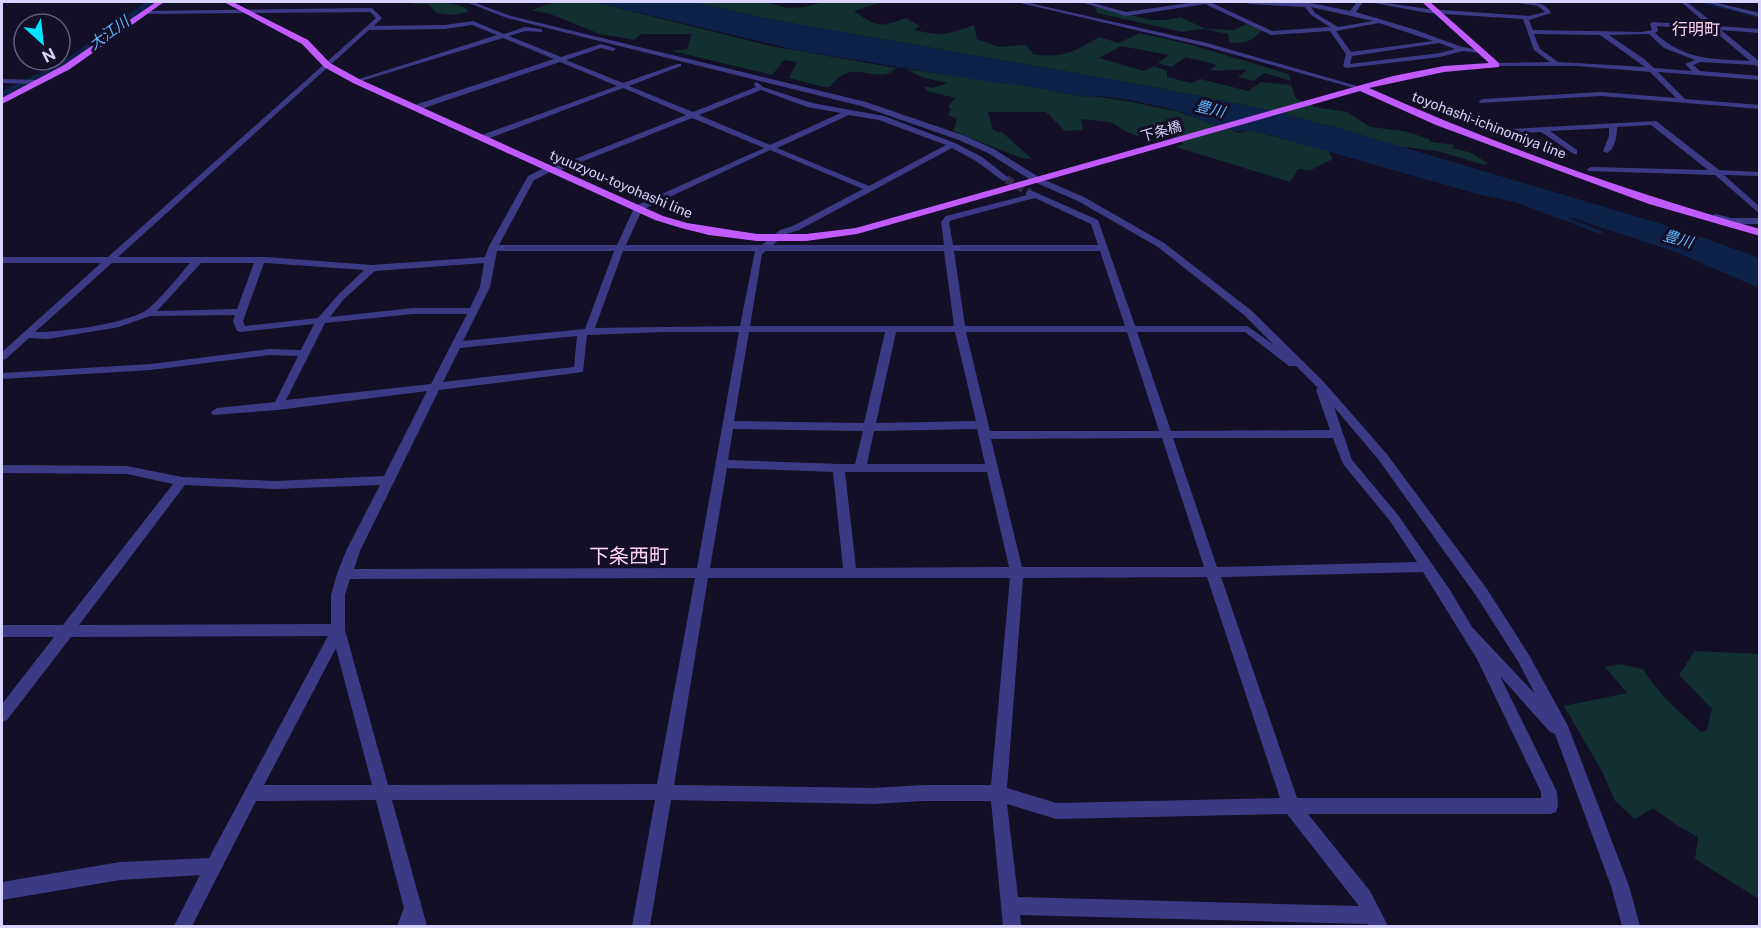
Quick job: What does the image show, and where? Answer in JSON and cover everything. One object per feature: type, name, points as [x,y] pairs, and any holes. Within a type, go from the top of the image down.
[{"type":"main road","points":[[2,101],[90,52],[160,2]]},
{"type":"main road","name":"tyuuzyou-toyohashi line","points":[[228,2],[305,42],[327,65],[356,81],[638,208],[693,229],[720,235],[772,239],[857,231],[1043,179]]},
{"type":"main road","points":[[1426,2],[1496,65]]},
{"type":"main road","name":"toyohashi-ichinomiya line","points":[[1361,88],[1430,71],[1496,65]]},
{"type":"main road","name":"toyohashi-ichinomiya line","points":[[1361,88],[1439,123],[1653,202],[1760,233]]},
{"type":"main road","name":"下条橋","points":[[1043,179],[1361,88]]},
{"type":"street","points":[[145,12],[379,9],[358,2]]},
{"type":"street","points":[[469,2],[509,17],[709,65],[762,84],[810,105],[881,118],[952,145],[978,159],[1006,179]]},
{"type":"street","points":[[1019,2],[1205,44],[1361,88]]},
{"type":"street","points":[[1084,2],[1126,14],[1205,2],[1271,33],[1334,28],[1378,21]]},
{"type":"street","points":[[1249,2],[1305,3],[1411,30],[1462,49],[1479,51]]},
{"type":"street","points":[[1352,14],[1360,2]]},
{"type":"street","points":[[1372,2],[1437,12],[1529,18],[1548,13],[1540,5],[1521,2]]},
{"type":"street","points":[[1684,2],[1758,64]]},
{"type":"street","points":[[1708,2],[1760,15]]},
{"type":"street","points":[[1726,6],[1742,2]]},
{"type":"street","points":[[1305,3],[1313,14],[1334,28],[1349,54],[1346,66],[1440,55],[1462,49]]},
{"type":"street","points":[[2,357],[369,28],[379,18],[372,10]]},
{"type":"street","points":[[1529,18],[1526,19],[1537,51],[1556,64]]},
{"type":"street","points":[[369,28],[445,27],[473,23],[869,189]]},
{"type":"street","points":[[1531,32],[1650,33],[1655,31],[1653,24],[1760,31]]},
{"type":"street","points":[[356,81],[530,29],[560,36],[602,40]]},
{"type":"street","points":[[1600,33],[1642,60],[1683,101]]},
{"type":"street","points":[[1650,33],[1666,47],[1701,60],[1758,64]]},
{"type":"street","points":[[1349,54],[1440,41]]},
{"type":"street","points":[[415,108],[601,46],[694,69],[863,104],[962,138],[1081,199],[1161,245],[1248,313],[1298,360],[1382,456],[1482,593],[1524,659],[1563,735],[1620,886],[1631,927]]},
{"type":"street","points":[[1696,72],[1688,64],[1701,60]]},
{"type":"street","points":[[1496,65],[1556,64],[1760,78]]},
{"type":"street","points":[[482,138],[679,65]]},
{"type":"street","points":[[709,65],[762,84]]},
{"type":"street","points":[[694,69],[738,76]]},
{"type":"street","points":[[2,81],[34,82]]},
{"type":"street","points":[[418,927],[338,630],[338,595],[344,574],[388,480],[485,287],[493,248],[531,178],[692,115],[762,84]]},
{"type":"street","points":[[1483,101],[1600,94],[1760,107]]},
{"type":"street","points":[[217,412],[579,370],[580,344],[638,208],[846,113]]},
{"type":"street","points":[[1492,132],[1653,123],[1717,173],[1760,212]]},
{"type":"street","points":[[1607,151],[1613,136],[1613,125]]},
{"type":"street","points":[[1542,129],[1574,152]]},
{"type":"street","points":[[641,927],[758,253],[772,239],[952,145]]},
{"type":"street","points":[[1591,169],[1760,174]]},
{"type":"street","points":[[1010,906],[1376,921],[1364,897],[1291,806],[1095,222],[1033,194],[949,218],[945,222],[960,330],[1017,573],[998,793],[1012,927]]},
{"type":"street","points":[[1653,202],[1731,221],[1760,221]]},
{"type":"street","points":[[493,248],[619,250],[1102,248]]},
{"type":"street","points":[[2,260],[260,260],[372,268],[489,260]]},
{"type":"street","points":[[25,334],[48,336],[109,326],[151,312],[198,260]]},
{"type":"street","points":[[260,260],[238,321],[241,329],[413,311],[474,310]]},
{"type":"street","points":[[278,406],[321,321],[340,297],[372,268]]},
{"type":"street","points":[[151,312],[154,314],[241,312]]},
{"type":"street","points":[[455,345],[586,331],[1247,329],[1291,364],[1304,369]]},
{"type":"street","points":[[860,468],[891,330]]},
{"type":"street","points":[[2,376],[151,367],[269,352],[305,353]]},
{"type":"street","points":[[251,792],[665,792],[874,796],[923,793],[998,793],[1056,811],[1291,806],[1550,806],[1550,792],[1483,655],[1446,594],[1395,518],[1347,461],[1319,383]]},
{"type":"street","points":[[728,425],[1167,435],[1336,434]]},
{"type":"street","points":[[721,464],[839,468],[991,468]]},
{"type":"street","points":[[839,468],[850,572]]},
{"type":"street","points":[[2,470],[127,470],[182,481],[275,485],[388,480]]},
{"type":"street","points":[[2,715],[182,481]]},
{"type":"street","points":[[344,574],[1211,572],[1426,567]]},
{"type":"street","points":[[2,631],[338,630]]},
{"type":"street","points":[[183,927],[251,792],[338,630]]},
{"type":"street","points":[[1467,631],[1563,735]]},
{"type":"street","points":[[2,891],[120,871],[213,866]]},
{"type":"street","points":[[406,927],[413,908]]},
{"type":"green space","points":[[410,2],[451,3],[469,12],[453,15],[437,13],[428,4]]},
{"type":"green space","points":[[555,2],[594,2],[771,46],[896,68],[881,75],[847,73],[830,87],[824,87],[789,78],[797,62],[784,60],[772,75],[672,51],[687,49],[692,34],[641,34],[634,40],[600,34],[550,14],[531,10]]},
{"type":"green space","points":[[694,2],[766,2],[787,8],[805,7],[823,2],[881,2],[854,11],[873,23],[879,24],[906,18],[920,26],[914,30],[931,33],[951,33],[974,25],[977,39],[999,47],[1026,45],[1033,54],[1052,56],[1068,53],[1099,37],[1119,43],[1139,33],[1188,44],[1289,74],[1291,81],[1265,73],[1253,81],[1238,77],[1247,70],[1210,70],[1217,65],[1186,57],[1171,67],[1158,63],[1169,55],[1121,46],[1099,58],[1144,71],[1154,66],[1167,71],[1167,77],[1191,83],[1200,79],[1248,91],[1261,82],[1291,85],[1296,98],[1315,107],[1347,112],[1370,127],[1404,131],[1429,139],[1431,142],[1455,145],[1452,148],[1472,153],[1487,163],[1485,165],[1437,151],[1397,146],[1264,109],[1143,85],[768,19]]},
{"type":"green space","points":[[1095,6],[1151,20],[1180,17],[1206,29],[1233,30],[1247,24],[1262,30],[1247,41],[1229,42],[1228,34],[1204,29],[1182,32],[1097,13]]},
{"type":"green space","points":[[906,69],[1022,85],[1085,97],[1093,96],[1132,102],[1179,112],[1239,133],[1251,130],[1328,151],[1333,159],[1311,170],[1298,169],[1290,182],[1176,147],[1184,144],[1168,135],[1151,132],[1137,136],[1111,122],[1081,119],[1083,130],[1065,131],[1046,112],[988,112],[993,130],[1003,133],[1032,159],[1021,158],[953,131],[957,119],[948,115],[951,109],[948,107],[955,98],[927,91],[924,86],[933,88],[948,83],[924,78]]},
{"type":"green space","points":[[1695,651],[1759,654],[1759,899],[1695,859],[1698,837],[1653,808],[1635,819],[1615,801],[1603,773],[1564,706],[1627,693],[1605,667],[1620,664],[1643,669],[1662,694],[1701,732],[1707,730],[1712,709],[1679,675]]},
{"type":"water","name":"豊川","points":[[594,2],[694,2],[768,19],[1143,85],[1264,109],[1342,129],[1685,231],[1759,258],[1759,288],[1673,251],[1572,218],[1568,218],[1602,231],[1603,235],[1515,202],[1481,195],[1252,130],[1225,129],[1181,112],[1119,98],[1085,97],[1022,85],[996,83],[800,51]]},
{"type":"waterway","name":"大江川","points":[[2,96],[66,64],[152,2]]},
{"type":"waterway","points":[[1702,2],[1760,17]]},
{"type":"tunnel","points":[[1006,179],[1030,193]]},
{"type":"district","name":"行明町","points":[[1696,29]]},
{"type":"district","name":"下条西町","points":[[629,556]]}]
